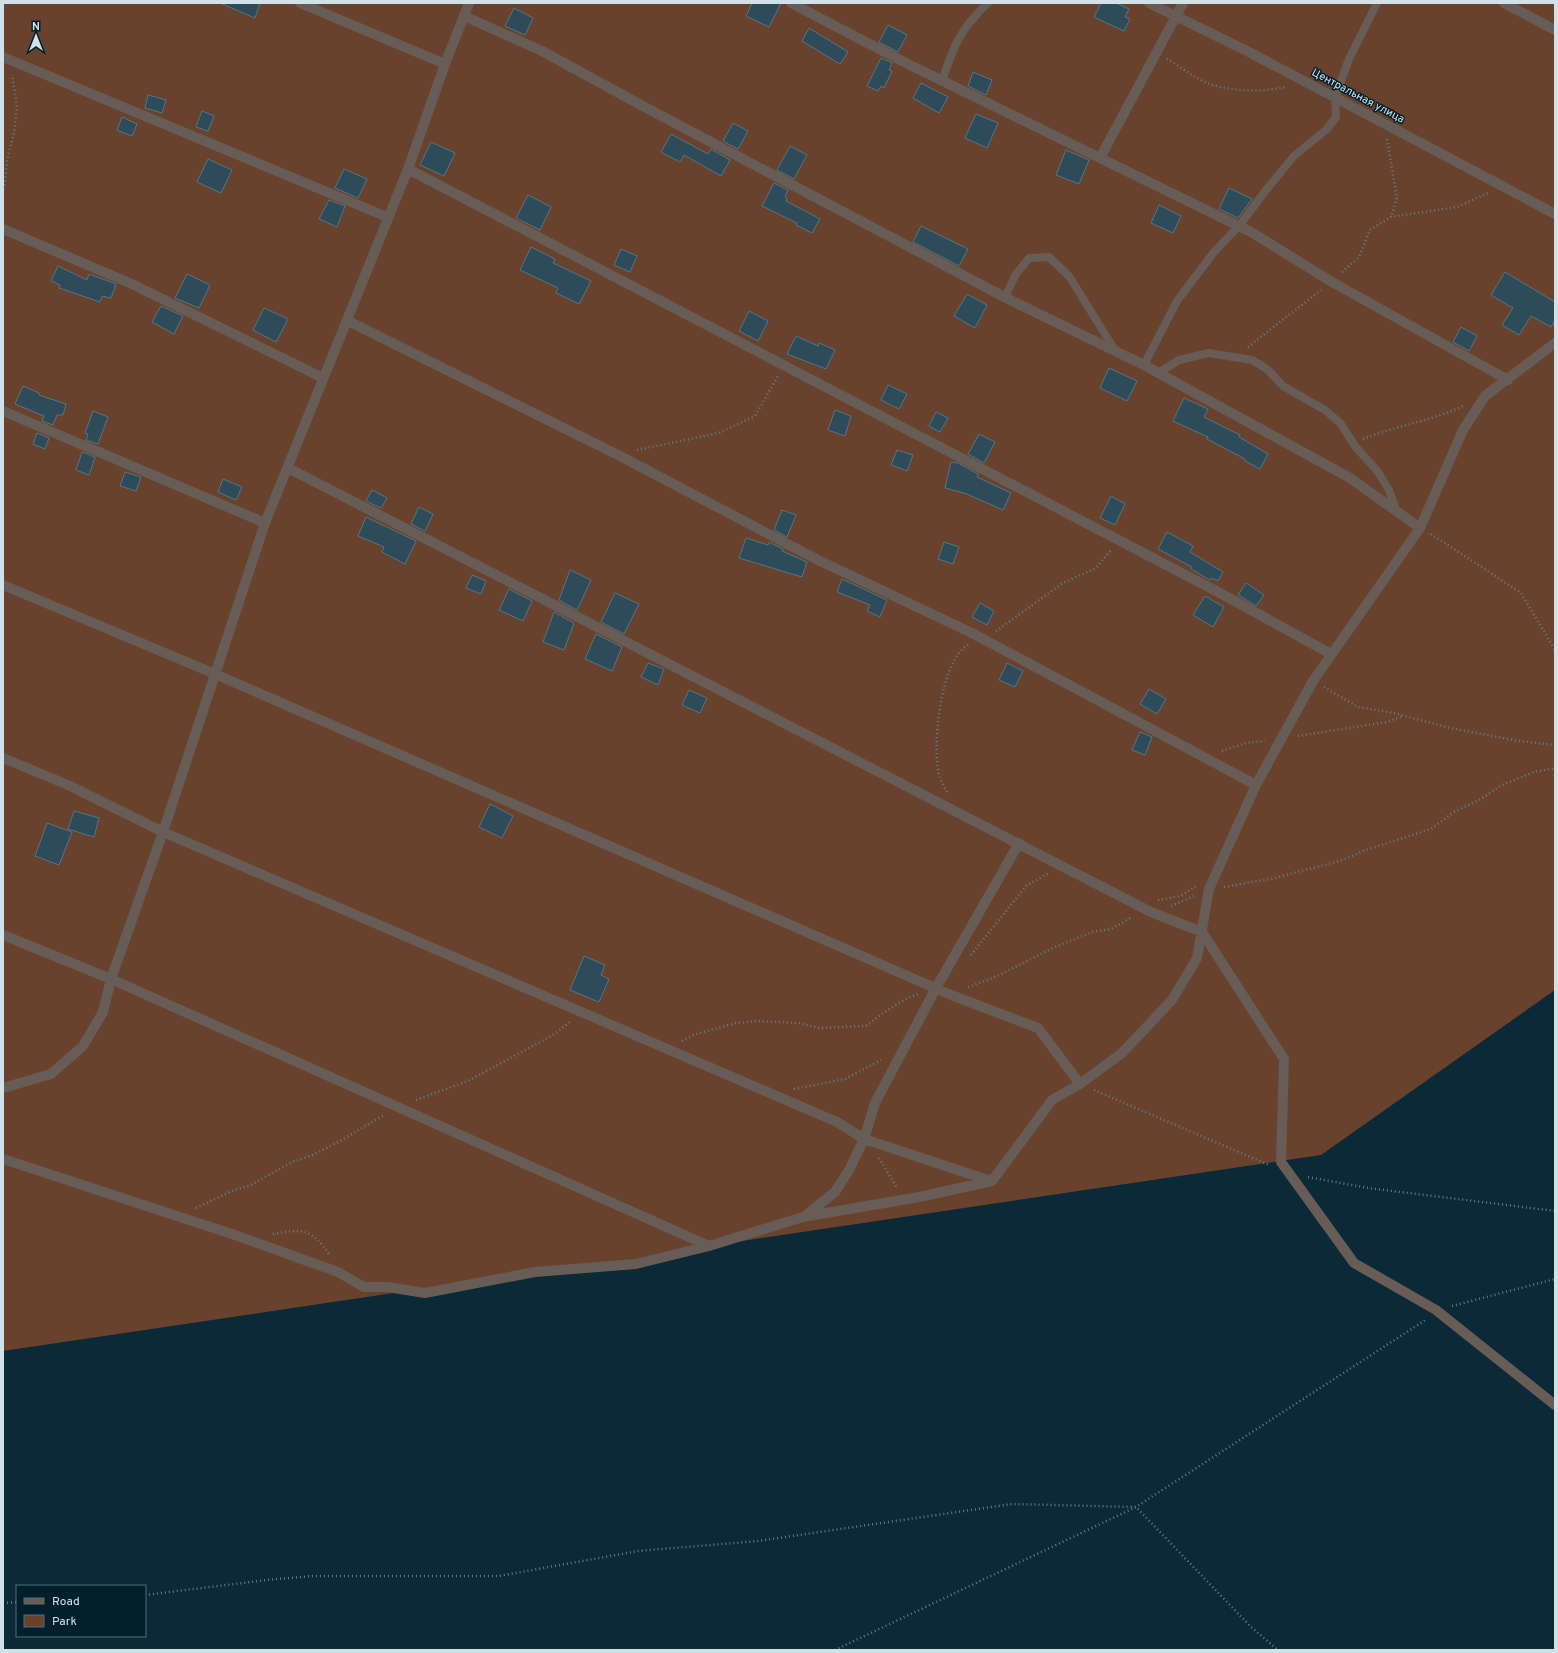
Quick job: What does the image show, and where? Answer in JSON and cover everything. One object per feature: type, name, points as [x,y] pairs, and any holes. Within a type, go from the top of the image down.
[{"type":"street","points":[[300,3],[445,64]]},
{"type":"street","points":[[3,1088],[50,1074],[83,1046],[103,1012],[111,980],[163,832],[265,523],[323,378],[348,321],[387,218],[408,169],[445,64],[469,3]]},
{"type":"street","points":[[791,3],[942,81],[1239,226],[1332,282],[1508,380]]},
{"type":"street","name":"Центральная улица","points":[[1149,3],[1335,97],[1555,214]]},
{"type":"street","points":[[1100,158],[1183,3]]},
{"type":"street","points":[[1504,3],[1555,30]]},
{"type":"street","points":[[464,16],[542,51],[1005,297],[1144,365],[1350,478],[1420,528]]},
{"type":"street","points":[[4,58],[387,218]]},
{"type":"street","points":[[408,169],[1119,539],[1331,654]]},
{"type":"street","points":[[3,229],[132,284],[323,378]]},
{"type":"street","points":[[348,321],[620,456],[818,560],[981,638],[1256,785]]},
{"type":"street","points":[[3,1159],[180,1217],[338,1272],[364,1286],[388,1287],[425,1293],[536,1272],[636,1264],[709,1246],[803,1217],[904,1200],[992,1181],[1052,1100],[1080,1084],[1122,1053],[1172,1000],[1197,958],[1209,889],[1256,785],[1313,681],[1420,528],[1463,430],[1485,396],[1555,343]]},
{"type":"street","points":[[3,411],[265,523]]},
{"type":"street","points":[[288,468],[1152,912],[1202,932],[1284,1059],[1281,1162],[1354,1263],[1436,1310],[1555,1405]]},
{"type":"street","points":[[3,585],[215,674],[951,995],[1038,1028],[1080,1084]]},
{"type":"street","points":[[3,758],[68,785],[163,832],[836,1122],[864,1140],[992,1181]]},
{"type":"street","points":[[803,1217],[835,1192],[849,1170],[864,1140],[875,1103],[936,988],[1019,843]]},
{"type":"street","points":[[3,936],[111,980],[709,1246]]},
{"type":"lane","points":[[942,81],[961,33],[975,15],[988,3]]},
{"type":"lane","points":[[1144,365],[1177,301],[1214,252],[1239,226],[1294,156],[1327,129],[1336,117],[1335,97],[1349,59],[1377,3]]},
{"type":"lane","points":[[1005,297],[1016,274],[1029,258],[1049,257],[1070,276],[1116,352]]},
{"type":"lane","points":[[1158,373],[1179,360],[1209,353],[1252,360],[1267,369],[1283,386],[1325,410],[1341,424],[1355,446],[1378,472],[1389,490],[1396,510]]},
{"type":"path","points":[[1157,52],[1208,84],[1237,89],[1269,90],[1308,83]]},
{"type":"path","points":[[3,189],[5,184],[7,160],[14,133],[17,106],[12,74],[4,58]]},
{"type":"path","points":[[1383,123],[1397,198],[1391,217]]},
{"type":"path","points":[[1235,357],[1332,282],[1359,257],[1370,230],[1391,217],[1457,207],[1503,187]]},
{"type":"path","points":[[620,456],[647,447],[719,433],[755,416],[784,365]]},
{"type":"path","points":[[1355,446],[1362,440],[1387,429],[1408,425],[1459,408],[1485,396]]},
{"type":"path","points":[[1420,528],[1521,593],[1555,650]]},
{"type":"path","points":[[958,812],[940,778],[937,748],[940,714],[948,673],[962,648],[1002,628],[1020,613],[1064,583],[1096,568],[1119,539]]},
{"type":"path","points":[[1313,681],[1358,707],[1403,716],[1450,728],[1519,741],[1555,744]]},
{"type":"path","points":[[1202,756],[1246,744],[1282,737],[1387,722],[1403,716]]},
{"type":"path","points":[[951,995],[994,978],[1054,947],[1092,932],[1111,929],[1132,918],[1174,905],[1209,889],[1240,885],[1303,871],[1431,829],[1454,812],[1481,799],[1500,786],[1534,772],[1555,768]]},
{"type":"path","points":[[966,961],[1026,886],[1051,872]]},
{"type":"path","points":[[1152,901],[1181,896],[1197,885]]},
{"type":"path","points":[[668,1049],[696,1034],[736,1023],[758,1021],[798,1023],[819,1028],[866,1026],[907,998],[936,988]]},
{"type":"path","points":[[180,1217],[214,1199],[249,1186],[292,1162],[313,1155],[398,1107],[468,1081],[553,1035],[583,1012]]},
{"type":"path","points":[[788,1089],[802,1089],[845,1079],[879,1063],[884,1058]]},
{"type":"path","points":[[1080,1084],[1290,1174],[1368,1188],[1555,1211]]},
{"type":"path","points":[[864,1140],[881,1160],[904,1200]]},
{"type":"path","points":[[835,1650],[1136,1507],[1417,1326],[1436,1310],[1555,1279]]},
{"type":"path","points":[[146,1595],[312,1576],[498,1576],[638,1551],[758,1541],[1012,1504],[1136,1507],[1251,1627],[1278,1650]]},
{"type":"path","points":[[3,1603],[16,1602]]},
{"type":"green space","points":[[3,3],[1555,3],[1555,990],[1321,1155],[709,1246],[636,1264],[535,1272],[3,1351]]},
{"type":"building","points":[[220,3],[260,3],[255,18]]},
{"type":"building","points":[[752,3],[781,3],[769,27],[746,16]]},
{"type":"building","points":[[1101,3],[1116,3],[1129,9],[1125,17],[1130,19],[1124,31],[1094,17]]},
{"type":"building","points":[[514,8],[533,18],[525,35],[505,26]]},
{"type":"building","points":[[888,25],[907,35],[898,52],[879,42]]},
{"type":"building","points":[[809,28],[848,52],[840,64],[802,41]]},
{"type":"building","points":[[881,58],[892,63],[889,70],[892,71],[884,88],[881,86],[878,91],[867,86]]},
{"type":"building","points":[[973,72],[992,80],[986,95],[968,86]]},
{"type":"building","points":[[921,83],[948,97],[939,113],[913,98]]},
{"type":"building","points":[[148,95],[166,100],[162,113],[145,108]]},
{"type":"building","points":[[202,111],[214,116],[208,131],[196,127]]},
{"type":"building","points":[[976,114],[998,123],[987,148],[965,138]]},
{"type":"building","points":[[122,117],[137,124],[132,136],[117,130]]},
{"type":"building","points":[[733,123],[748,131],[738,149],[723,141]]},
{"type":"building","points":[[671,134],[708,154],[711,149],[730,160],[721,176],[684,155],[680,162],[661,152]]},
{"type":"building","points":[[431,142],[455,153],[444,176],[420,165]]},
{"type":"building","points":[[790,146],[807,155],[794,179],[777,170]]},
{"type":"building","points":[[1066,150],[1089,160],[1079,184],[1056,175]]},
{"type":"building","points":[[208,159],[232,170],[221,193],[197,182]]},
{"type":"building","points":[[344,169],[367,179],[358,198],[335,188]]},
{"type":"building","points":[[774,183],[788,190],[785,197],[787,198],[786,201],[820,219],[812,233],[796,225],[797,223],[762,206]]},
{"type":"building","points":[[1229,188],[1252,199],[1238,218],[1219,209]]},
{"type":"building","points":[[528,195],[551,207],[540,230],[516,218]]},
{"type":"building","points":[[329,200],[345,206],[337,227],[319,219]]},
{"type":"building","points":[[1159,205],[1181,216],[1173,233],[1151,223]]},
{"type":"building","points":[[921,226],[968,249],[959,266],[913,242]]},
{"type":"building","points":[[531,247],[555,259],[553,263],[591,281],[579,304],[556,293],[558,288],[520,270]]},
{"type":"building","points":[[621,249],[637,256],[630,272],[614,265]]},
{"type":"building","points":[[58,266],[87,280],[89,274],[116,284],[111,298],[102,296],[100,302],[59,288],[60,285],[51,281]]},
{"type":"building","points":[[1505,272],[1555,302],[1555,320],[1551,327],[1531,316],[1519,335],[1502,325],[1513,308],[1491,295]]},
{"type":"building","points":[[187,274],[210,285],[199,308],[175,298]]},
{"type":"building","points":[[967,294],[987,305],[975,328],[954,316]]},
{"type":"building","points":[[161,306],[183,316],[174,334],[152,322]]},
{"type":"building","points":[[264,308],[288,319],[276,342],[253,330]]},
{"type":"building","points":[[749,311],[768,321],[758,341],[739,331]]},
{"type":"building","points":[[1461,327],[1477,336],[1469,351],[1453,342]]},
{"type":"building","points":[[796,336],[818,346],[819,343],[835,350],[826,369],[787,354]]},
{"type":"building","points":[[1109,368],[1137,381],[1127,401],[1100,388]]},
{"type":"building","points":[[888,385],[907,394],[899,409],[881,400]]},
{"type":"building","points":[[23,386],[39,393],[39,395],[66,404],[63,415],[57,415],[53,425],[42,421],[44,416],[15,404]]},
{"type":"building","points":[[1184,398],[1208,409],[1204,417],[1240,435],[1239,437],[1268,454],[1260,469],[1244,460],[1245,459],[1207,439],[1208,437],[1173,421]]},
{"type":"building","points":[[835,410],[851,416],[845,436],[828,430]]},
{"type":"building","points":[[93,411],[108,417],[98,444],[86,440],[88,434],[85,433]]},
{"type":"building","points":[[936,412],[948,418],[940,432],[929,426]]},
{"type":"building","points":[[37,433],[49,438],[45,449],[33,444]]},
{"type":"building","points":[[979,434],[995,442],[984,463],[968,454]]},
{"type":"building","points":[[897,450],[913,455],[907,471],[891,465]]},
{"type":"building","points":[[82,452],[95,457],[89,475],[76,470]]},
{"type":"building","points":[[951,462],[958,463],[978,474],[977,477],[1011,493],[1003,510],[967,494],[945,488]]},
{"type":"building","points":[[125,472],[141,477],[136,491],[120,486]]},
{"type":"building","points":[[223,479],[242,487],[236,500],[218,492]]},
{"type":"building","points":[[372,490],[387,498],[381,508],[366,501]]},
{"type":"building","points":[[1111,496],[1125,504],[1115,525],[1100,518]]},
{"type":"building","points":[[419,507],[433,514],[425,531],[411,524]]},
{"type":"building","points":[[782,510],[796,515],[787,537],[774,530]]},
{"type":"building","points":[[366,517],[416,541],[405,564],[382,552],[384,547],[358,536]]},
{"type":"building","points":[[1167,532],[1193,546],[1190,552],[1223,572],[1218,581],[1212,578],[1210,580],[1191,569],[1192,567],[1158,549]]},
{"type":"building","points":[[746,538],[768,545],[769,542],[783,549],[782,551],[807,562],[802,577],[739,558]]},
{"type":"building","points":[[944,542],[959,547],[953,564],[938,559]]},
{"type":"building","points":[[570,570],[591,580],[577,610],[559,600]]},
{"type":"building","points":[[472,575],[486,581],[481,594],[466,588]]},
{"type":"building","points":[[842,579],[887,600],[880,617],[867,611],[870,605],[837,592]]},
{"type":"building","points":[[1246,583],[1264,595],[1256,606],[1238,595]]},
{"type":"building","points":[[509,589],[532,601],[523,621],[499,610]]},
{"type":"building","points":[[615,593],[639,604],[624,634],[601,622]]},
{"type":"building","points":[[1205,596],[1224,607],[1213,627],[1193,615]]},
{"type":"building","points":[[980,603],[994,611],[987,625],[972,617]]},
{"type":"building","points":[[554,612],[574,623],[564,650],[543,642]]},
{"type":"building","points":[[596,634],[622,647],[612,671],[585,659]]},
{"type":"building","points":[[648,663],[664,669],[658,685],[641,677]]},
{"type":"building","points":[[1007,663],[1023,671],[1015,687],[999,680]]},
{"type":"building","points":[[1149,689],[1166,699],[1157,714],[1140,704]]},
{"type":"building","points":[[689,690],[707,698],[700,713],[682,705]]},
{"type":"building","points":[[1140,732],[1152,737],[1145,755],[1132,750]]},
{"type":"building","points":[[490,804],[513,816],[502,838],[479,827]]},
{"type":"building","points":[[74,811],[99,818],[94,837],[68,829]]},
{"type":"building","points":[[47,823],[72,832],[59,865],[35,856]]},
{"type":"building","points":[[584,956],[605,965],[601,975],[609,979],[599,1002],[570,990]]}]
